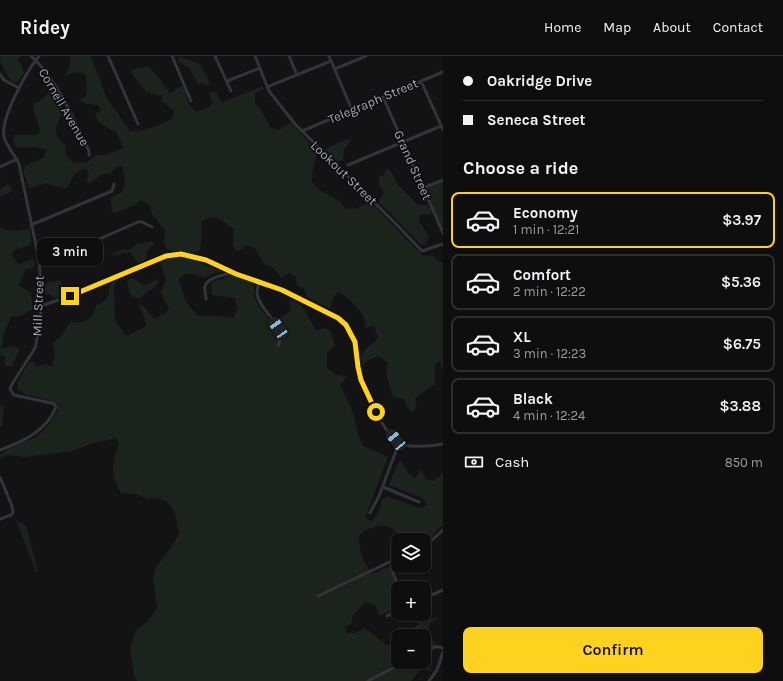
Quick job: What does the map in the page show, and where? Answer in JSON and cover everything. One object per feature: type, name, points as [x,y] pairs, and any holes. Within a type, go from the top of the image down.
[{"type":"street","name":"Cornell Avenue","points":[[31,56],[42,66],[51,78],[89,151],[89,155]]},
{"type":"street","name":"Mill Street","points":[[0,450],[19,443],[32,436],[48,420],[56,407],[51,402],[14,395],[10,389],[35,348],[39,330],[41,306],[40,265],[17,160],[6,142],[4,134],[8,112],[19,88],[39,56]]},
{"type":"street","points":[[110,56],[138,124]]},
{"type":"street","points":[[172,56],[191,101]]},
{"type":"street","points":[[216,56],[231,91]]},
{"type":"street","name":"Lookout Street","points":[[255,56],[268,87],[281,106],[302,131],[377,204],[422,251],[443,244]]},
{"type":"street","points":[[289,56],[297,75]]},
{"type":"street","points":[[329,56],[352,110]]},
{"type":"street","points":[[335,69],[366,56]]},
{"type":"street","points":[[268,87],[331,61]]},
{"type":"street","points":[[227,81],[260,68]]},
{"type":"street","name":"Telegraph Street","points":[[302,131],[443,72]]},
{"type":"street","points":[[0,74],[4,80],[19,88]]},
{"type":"street","points":[[421,81],[443,130]]},
{"type":"street","name":"Grand Street","points":[[383,97],[443,233]]},
{"type":"street","points":[[348,165],[441,126]]},
{"type":"street","points":[[0,167],[17,160]]},
{"type":"street","points":[[423,188],[443,180]]},
{"type":"street","points":[[31,225],[112,191],[114,184]]},
{"type":"street","points":[[40,265],[138,222],[142,222],[152,227]]},
{"type":"street","points":[[41,306],[70,296],[163,257],[175,254],[206,260],[305,300],[338,318],[346,325],[355,342],[358,367],[364,388],[370,401],[388,430],[399,442],[410,446],[443,444]]},
{"type":"street","points":[[206,299],[205,288],[209,281],[233,272]]},
{"type":"street","points":[[260,281],[257,290],[258,297],[280,333],[278,346]]},
{"type":"street","points":[[370,513],[383,487],[399,442]]},
{"type":"street","points":[[0,477],[12,506],[12,514],[0,519]]},
{"type":"street","points":[[383,487],[419,502]]},
{"type":"street","points":[[431,541],[443,530]]},
{"type":"street","points":[[318,596],[391,562]]},
{"type":"street","points":[[431,595],[443,590]]},
{"type":"street","points":[[387,616],[391,614]]},
{"type":"street","points":[[431,648],[438,646],[443,648]]},
{"type":"street","points":[[429,681],[437,670],[443,652]]},
{"type":"street","points":[[368,681],[391,669]]},
{"type":"shaded area","points":[[0,56],[21,56],[18,59],[24,72],[18,82],[13,83],[6,73],[1,64]]},
{"type":"shaded area","points":[[70,56],[91,56],[106,97],[130,131],[141,131],[163,123],[173,118],[174,111],[162,101],[162,96],[146,92],[130,71],[136,68],[149,67],[170,93],[182,86],[184,87],[189,105],[197,112],[211,106],[212,102],[209,94],[211,92],[216,92],[220,100],[223,102],[263,86],[263,89],[255,93],[255,103],[261,110],[271,128],[279,130],[291,123],[318,152],[313,170],[312,182],[321,191],[340,201],[345,208],[355,209],[368,203],[374,206],[422,255],[433,256],[438,261],[443,262],[443,373],[440,361],[435,364],[435,384],[415,398],[417,407],[412,413],[407,407],[403,398],[392,396],[387,374],[388,363],[378,356],[368,360],[363,366],[361,356],[378,338],[374,326],[365,328],[365,319],[353,303],[338,292],[332,300],[331,309],[307,297],[304,289],[297,285],[296,277],[290,273],[280,278],[276,270],[264,264],[256,249],[247,245],[239,251],[236,251],[233,245],[234,229],[219,218],[216,217],[207,219],[201,222],[202,239],[200,250],[196,253],[168,250],[164,239],[165,231],[151,213],[150,206],[141,200],[134,205],[115,213],[112,211],[110,198],[122,192],[125,183],[122,166],[117,167],[110,174],[103,174],[88,184],[86,181],[89,173],[86,169],[82,169],[72,178],[67,188],[46,183],[29,189],[24,173],[24,167],[43,158],[46,150],[36,147],[17,148],[13,143],[14,135],[37,135],[40,130],[33,105],[45,97],[53,88],[62,105],[62,111],[56,129],[57,136],[65,145],[66,155],[73,163],[89,161],[96,155],[104,155],[124,148],[116,132],[98,121],[95,113],[101,111],[98,105],[87,104],[79,100],[86,96],[86,75],[76,72],[65,76],[70,65]]},
{"type":"shaded area","points":[[182,57],[200,64],[210,83],[207,86],[203,83],[198,84],[189,68],[178,62],[178,58]]},
{"type":"shaded area","points":[[352,139],[344,150],[343,160],[337,162],[325,149],[344,140]]},
{"type":"shaded area","points":[[387,168],[398,185],[417,205],[428,205],[432,211],[430,214],[419,215],[420,223],[429,236],[425,244],[420,244],[380,203],[379,200],[384,193],[379,185],[379,176],[383,176]]},
{"type":"shaded area","points":[[443,181],[443,230],[424,189]]},
{"type":"shaded area","points":[[8,183],[13,191],[0,197],[0,190]]},
{"type":"shaded area","points":[[0,227],[9,231],[30,229],[31,245],[16,249],[12,255],[18,264],[34,259],[35,267],[25,270],[19,285],[31,293],[33,309],[20,316],[11,317],[5,331],[1,349],[11,346],[20,349],[12,367],[5,366],[5,357],[0,354]]},
{"type":"shaded area","points":[[152,241],[154,244],[147,251],[147,258],[140,263],[136,261],[130,252],[109,255],[123,249],[129,250],[136,244]]},
{"type":"shaded area","points":[[169,257],[188,258],[223,272],[214,273],[204,278],[194,274],[188,274],[179,279],[186,302],[198,316],[233,318],[238,308],[234,298],[212,295],[211,287],[212,282],[232,275],[252,282],[254,286],[254,297],[259,308],[270,319],[278,319],[291,311],[289,303],[292,300],[302,306],[316,330],[326,328],[331,331],[335,345],[327,353],[327,368],[338,375],[347,376],[340,385],[351,407],[363,446],[388,457],[366,516],[371,522],[378,513],[382,501],[387,496],[419,508],[427,505],[422,498],[389,485],[400,459],[409,474],[416,478],[421,469],[426,479],[434,481],[443,473],[443,525],[431,537],[431,533],[396,533],[391,528],[381,525],[365,530],[359,537],[362,557],[370,570],[374,573],[387,567],[390,569],[395,581],[391,581],[391,610],[380,616],[375,605],[365,602],[353,616],[351,624],[345,627],[346,633],[354,633],[365,628],[386,645],[391,645],[391,669],[421,669],[411,681],[137,681],[134,676],[130,648],[136,630],[147,622],[157,608],[153,577],[156,567],[179,534],[172,507],[168,503],[155,498],[146,499],[134,494],[121,493],[115,481],[113,469],[119,444],[116,438],[90,444],[73,451],[24,457],[8,455],[0,459],[0,455],[8,449],[40,434],[58,411],[58,407],[52,402],[23,393],[18,389],[18,384],[27,366],[32,361],[37,367],[46,364],[54,367],[52,363],[55,353],[52,343],[59,338],[71,322],[88,320],[93,314],[96,305],[106,300],[110,285],[116,281],[114,290],[115,320],[126,336],[145,327],[146,325],[144,316],[138,304],[143,305],[154,319],[166,313],[169,308],[164,300],[161,290],[166,281],[160,261]]},
{"type":"shaded area","points":[[130,278],[134,278],[141,284],[145,285],[157,279],[159,283],[141,298],[137,298],[132,296],[130,293],[127,281]]},
{"type":"shaded area","points":[[60,280],[63,292],[59,297],[53,298],[50,294],[47,295],[45,293],[47,283]]},
{"type":"shaded area","points":[[4,404],[2,426],[0,427],[0,407]]},
{"type":"shaded area","points":[[16,520],[26,525],[38,572],[36,572]]},
{"type":"shaded area","points":[[431,618],[438,618],[429,624],[429,629],[410,629],[418,625],[417,621],[431,621]]},
{"type":"shaded area","points":[[431,637],[436,648],[431,652]]},
{"type":"shaded area","points":[[421,669],[431,669],[433,671]]},
{"type":"route","points":[[70,296],[170,255],[181,254],[212,262],[236,274],[260,281],[305,300],[332,314],[346,325],[355,342],[361,380],[376,412]]}]
